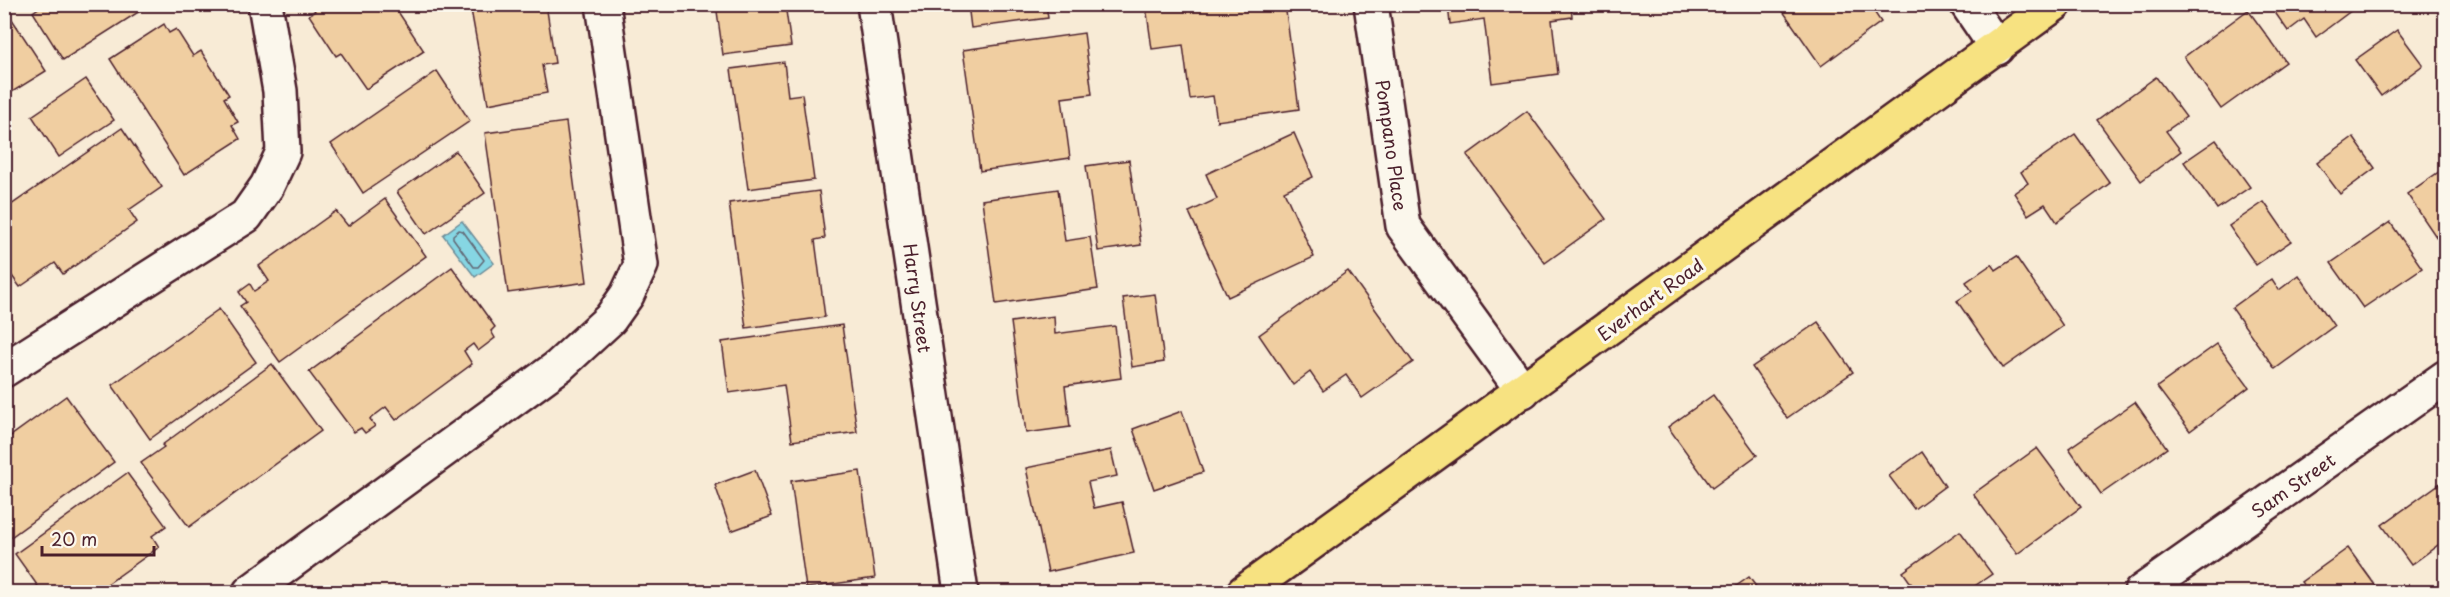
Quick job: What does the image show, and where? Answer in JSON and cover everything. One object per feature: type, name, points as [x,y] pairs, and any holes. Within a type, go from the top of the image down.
[{"type":"main road","name":"Everhart Road","points":[[1244,592],[2055,4]]},
{"type":"street","points":[[4,370],[246,216],[251,209],[267,186],[283,152],[280,91],[265,4]]},
{"type":"street","points":[[250,592],[559,366],[610,319],[627,295],[641,265],[603,4]]},
{"type":"street","name":"Harry Street","points":[[874,4],[961,592]]},
{"type":"street","name":"Pompano Place","points":[[1371,4],[1404,226],[1523,390]]},
{"type":"street","points":[[1967,4],[1997,48]]},
{"type":"street","name":"Sam Street","points":[[2141,592],[2445,377]]},
{"type":"water","points":[[462,221],[494,263],[475,277],[443,235]]},
{"type":"building","points":[[44,4],[151,4],[63,60],[33,12]]},
{"type":"building","points":[[310,4],[393,4],[424,51],[366,89],[341,53],[336,56],[309,15],[315,11]]},
{"type":"building","points":[[470,4],[546,4],[555,63],[542,65],[547,93],[488,104]]},
{"type":"building","points":[[716,4],[785,4],[791,46],[723,55]]},
{"type":"building","points":[[968,4],[1046,4],[1048,18],[971,28]]},
{"type":"building","points":[[1159,4],[1285,4],[1299,109],[1217,121],[1213,96],[1190,99],[1183,45],[1152,49],[1146,6]]},
{"type":"building","points":[[1448,4],[1571,4],[1572,17],[1552,20],[1558,74],[1492,83],[1484,19],[1450,24]]},
{"type":"building","points":[[1778,4],[1869,4],[1881,22],[1821,66]]},
{"type":"building","points":[[2269,4],[2360,4],[2316,37],[2304,19],[2288,31]]},
{"type":"building","points":[[4,7],[46,71],[4,97]]},
{"type":"building","points":[[2248,10],[2286,62],[2221,109],[2184,57]]},
{"type":"building","points":[[164,24],[169,33],[176,29],[193,56],[201,51],[229,95],[224,98],[238,122],[232,125],[240,139],[184,175],[110,59]]},
{"type":"building","points":[[2397,30],[2423,65],[2381,96],[2355,60]]},
{"type":"building","points":[[1084,33],[1092,94],[1062,98],[1070,158],[980,171],[963,50]]},
{"type":"building","points":[[784,62],[788,96],[802,94],[814,180],[748,189],[731,69]]},
{"type":"building","points":[[437,71],[470,121],[363,193],[331,144]]},
{"type":"building","points":[[2156,77],[2186,117],[2166,131],[2181,151],[2141,181],[2097,120]]},
{"type":"building","points":[[86,79],[114,120],[59,157],[32,116]]},
{"type":"building","points":[[1527,111],[1606,219],[1545,263],[1467,155]]},
{"type":"building","points":[[566,122],[587,282],[508,293],[485,133]]},
{"type":"building","points":[[122,128],[162,187],[129,210],[137,222],[63,274],[55,263],[20,287],[4,265],[4,210]]},
{"type":"building","points":[[1294,133],[1313,177],[1284,191],[1314,257],[1228,297],[1189,212],[1217,199],[1206,174]]},
{"type":"building","points":[[2075,134],[2110,183],[2057,222],[2045,204],[2028,215],[2014,193],[2028,183],[2021,172]]},
{"type":"building","points":[[2353,137],[2375,168],[2340,194],[2317,163]]},
{"type":"building","points":[[2216,140],[2250,187],[2217,209],[2184,162]]},
{"type":"building","points":[[456,151],[485,193],[426,234],[397,192]]},
{"type":"building","points":[[1129,160],[1141,245],[1098,251],[1086,166]]},
{"type":"building","points":[[2446,167],[2446,245],[2443,247],[2407,194]]},
{"type":"building","points":[[1058,189],[1065,241],[1090,237],[1098,289],[996,304],[982,200]]},
{"type":"building","points":[[819,191],[825,238],[815,240],[825,317],[746,328],[729,203]]},
{"type":"building","points":[[385,199],[426,256],[280,362],[240,306],[246,302],[239,292],[250,284],[254,291],[269,281],[259,266],[336,211],[348,226]]},
{"type":"building","points":[[2264,202],[2291,241],[2256,265],[2229,226]]},
{"type":"building","points":[[2390,222],[2422,268],[2363,308],[2331,263]]},
{"type":"building","points":[[2016,257],[2063,326],[2003,368],[1957,301],[1972,291],[1966,282],[1992,264],[1996,270]]},
{"type":"building","points":[[452,267],[495,327],[491,331],[495,338],[478,351],[473,344],[464,351],[472,364],[396,420],[386,407],[370,419],[375,426],[365,433],[361,428],[354,432],[309,372]]},
{"type":"building","points":[[1348,271],[1413,362],[1362,398],[1346,375],[1323,391],[1310,372],[1293,385],[1259,335]]},
{"type":"building","points":[[2299,275],[2334,326],[2275,369],[2232,308],[2272,279],[2279,290]]},
{"type":"building","points":[[1155,294],[1164,362],[1132,367],[1123,298]]},
{"type":"building","points":[[219,309],[256,362],[150,439],[112,385]]},
{"type":"building","points":[[1054,316],[1055,334],[1115,326],[1121,378],[1065,386],[1070,427],[1026,433],[1011,322]]},
{"type":"building","points":[[1818,322],[1853,372],[1787,418],[1752,367]]},
{"type":"building","points":[[842,325],[857,432],[792,441],[784,385],[729,393],[722,342]]},
{"type":"building","points":[[2217,344],[2249,387],[2190,431],[2157,387]]},
{"type":"building","points":[[272,364],[321,431],[189,527],[141,463]]},
{"type":"building","points":[[1713,395],[1757,455],[1712,488],[1668,427]]},
{"type":"building","points":[[66,396],[114,462],[4,542],[4,441]]},
{"type":"building","points":[[2135,402],[2167,448],[2101,494],[2069,448]]},
{"type":"building","points":[[1182,411],[1203,472],[1154,489],[1133,429]]},
{"type":"building","points":[[2037,448],[2081,507],[2017,554],[1973,494]]},
{"type":"building","points":[[1111,450],[1117,476],[1088,482],[1094,508],[1122,502],[1134,553],[1048,572],[1026,468]]},
{"type":"building","points":[[1922,452],[1945,486],[1914,509],[1889,476]]},
{"type":"building","points":[[755,470],[772,516],[731,531],[715,485]]},
{"type":"building","points":[[860,471],[875,578],[806,588],[791,481]]},
{"type":"building","points":[[127,473],[166,526],[152,536],[159,547],[96,592],[42,592],[15,554]]},
{"type":"building","points":[[2446,479],[2446,539],[2411,565],[2382,525]]},
{"type":"building","points":[[1960,531],[1992,574],[1966,592],[1917,592],[1903,572]]},
{"type":"building","points":[[2348,548],[2380,592],[2309,592],[2301,582]]},
{"type":"building","points":[[1749,577],[1760,592],[1728,592]]}]
